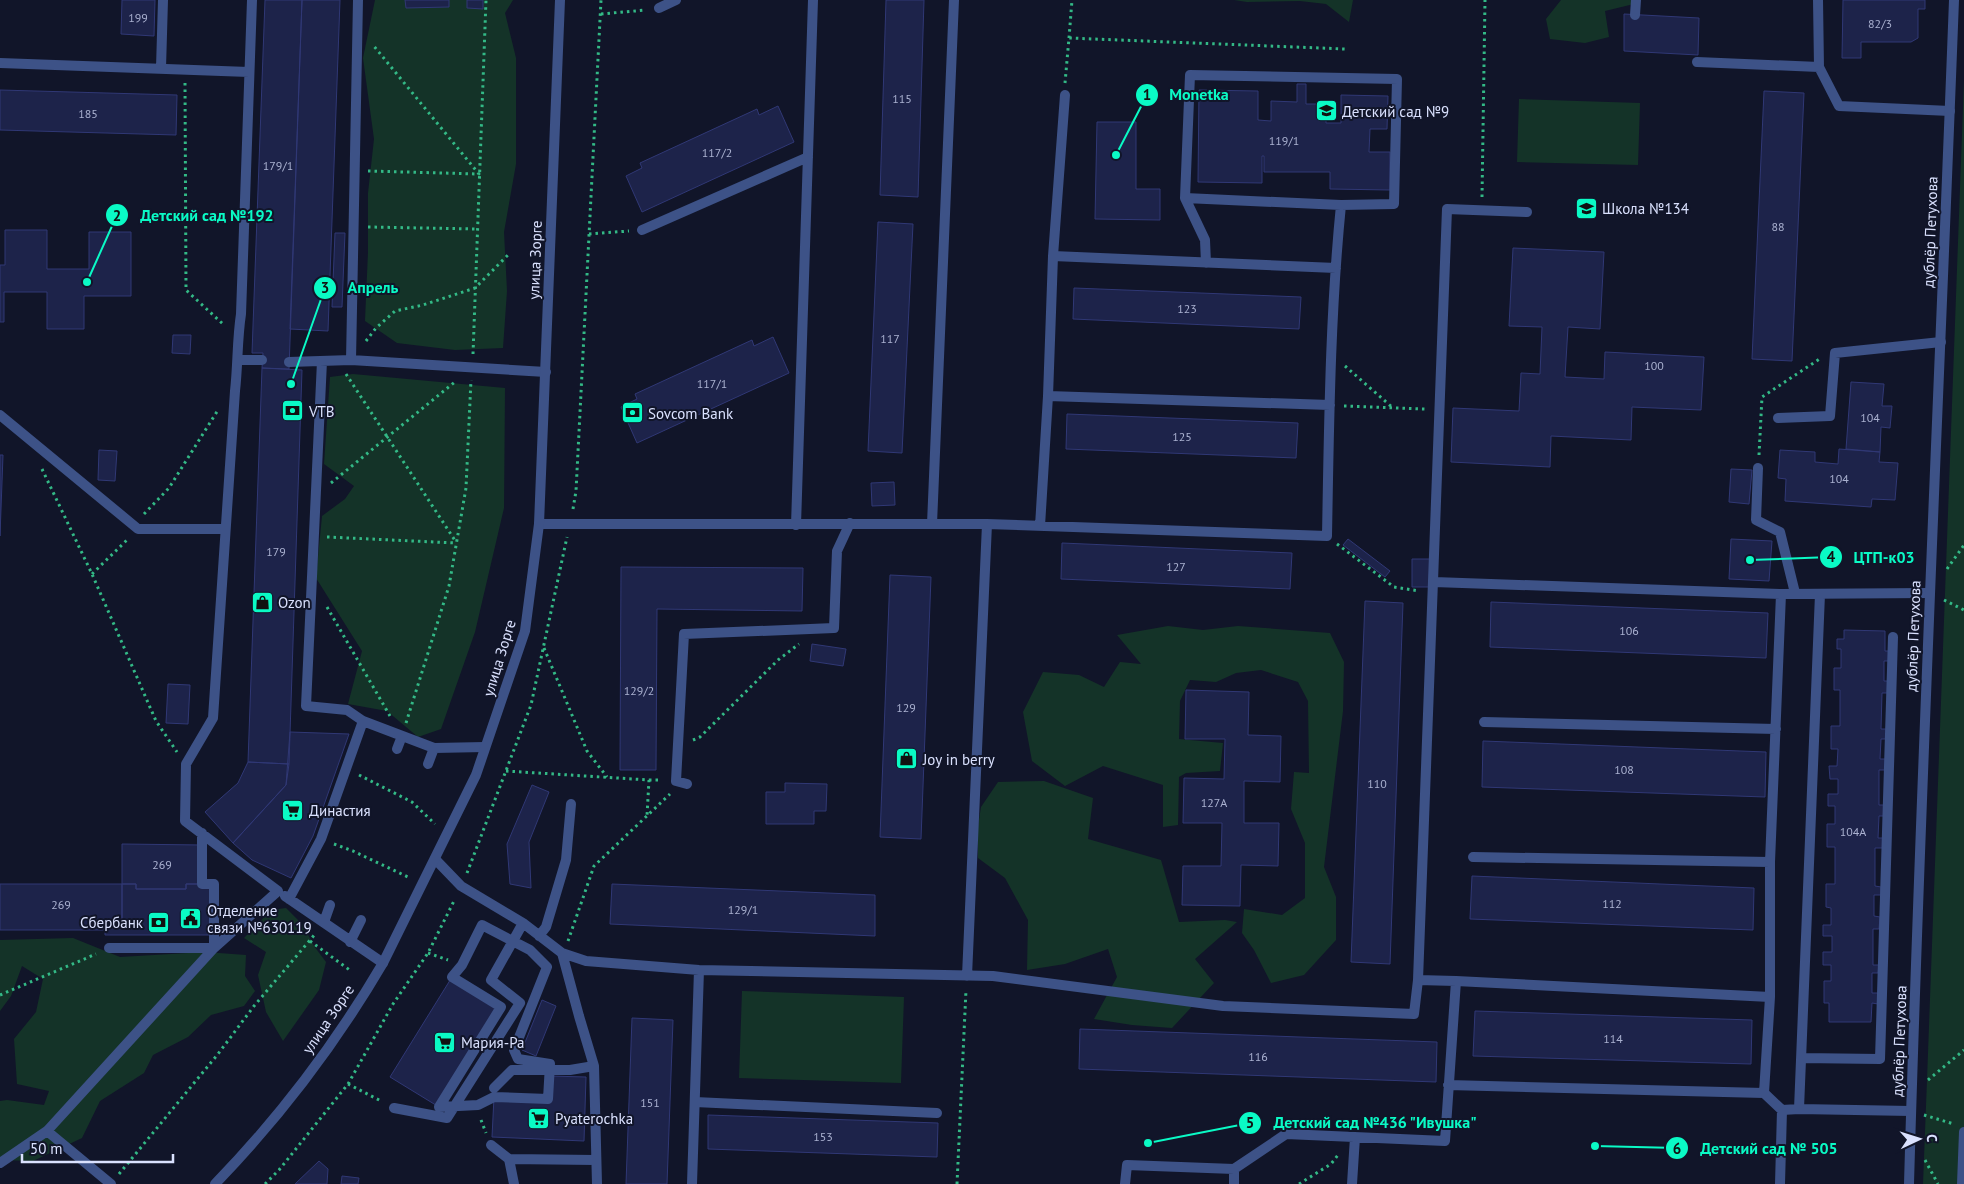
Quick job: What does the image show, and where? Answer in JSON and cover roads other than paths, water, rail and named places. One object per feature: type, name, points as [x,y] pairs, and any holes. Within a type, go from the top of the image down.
[{"type":"street","points":[[160,68],[163,0]]},
{"type":"street","points":[[252,0],[241,314],[234,391],[213,718],[186,764],[185,821],[289,899],[382,963]]},
{"type":"street","points":[[351,360],[358,0]]},
{"type":"street","name":"улица Зорге","points":[[215,1184],[245,1153],[299,1089],[370,985],[476,775],[525,631],[540,524],[560,0]]},
{"type":"street","points":[[659,8],[676,0]]},
{"type":"street","points":[[796,525],[813,0]]},
{"type":"street","points":[[932,524],[954,0]]},
{"type":"street","points":[[1635,15],[1636,0]]},
{"type":"street","points":[[1818,0],[1819,67],[1839,106],[1950,110]]},
{"type":"street","name":"дублёр Петухова","points":[[1909,1184],[1929,593],[1954,0]]},
{"type":"street","points":[[1697,62],[1819,67]]},
{"type":"street","points":[[0,63],[249,72]]},
{"type":"street","points":[[1186,198],[1340,205],[1394,204],[1397,79],[1190,75],[1186,198],[1205,240],[1206,263]]},
{"type":"street","points":[[1040,526],[1048,396],[1053,256],[1064,95]]},
{"type":"street","points":[[642,230],[808,157]]},
{"type":"street","points":[[540,524],[570,526],[850,523],[987,524],[1327,536],[1332,354],[1340,205]]},
{"type":"street","points":[[435,859],[461,886],[523,924],[562,953],[586,962],[699,970],[993,976],[1223,1006],[1414,1014],[1418,980],[1448,209],[1527,212]]},
{"type":"street","points":[[1053,256],[1336,268]]},
{"type":"street","points":[[1778,418],[1830,416],[1835,353],[1941,342]]},
{"type":"street","points":[[238,360],[262,360]]},
{"type":"street","points":[[289,362],[351,360],[546,372]]},
{"type":"street","points":[[322,361],[306,706],[347,710],[363,721],[434,748],[485,748]]},
{"type":"street","points":[[1048,396],[1330,405]]},
{"type":"street","points":[[0,415],[138,529],[225,529]]},
{"type":"street","points":[[1758,468],[1756,520],[1780,532],[1795,593]]},
{"type":"street","points":[[687,784],[676,785],[684,634],[834,628],[836,551],[850,523]]},
{"type":"street","points":[[967,976],[987,524]]},
{"type":"street","points":[[1434,582],[1781,594],[1929,593]]},
{"type":"street","points":[[1764,1093],[1770,997],[1770,862],[1781,594]]},
{"type":"street","points":[[1798,1109],[1820,594]]},
{"type":"street","points":[[1801,1058],[1880,1059],[1893,637]]},
{"type":"street","points":[[289,899],[321,839],[363,721]]},
{"type":"street","points":[[1484,722],[1776,729]]},
{"type":"street","points":[[397,749],[402,736]]},
{"type":"street","points":[[428,764],[434,748]]},
{"type":"street","points":[[539,936],[546,926],[566,860],[571,804]]},
{"type":"street","points":[[202,833],[202,884],[214,884],[214,948]]},
{"type":"street","points":[[1473,857],[1770,862]]},
{"type":"street","points":[[0,1163],[47,1131],[214,948],[278,891]]},
{"type":"street","points":[[324,922],[330,905]]},
{"type":"street","points":[[350,942],[361,920]]},
{"type":"street","points":[[394,1108],[447,1118],[520,1003],[491,980],[523,924]]},
{"type":"street","points":[[482,925],[513,941],[530,950],[546,967],[514,1050],[518,1059],[550,1064],[548,1099],[494,1097],[478,1105],[439,1107],[501,1007],[452,977],[462,965],[482,925]]},
{"type":"street","points":[[109,948],[214,948]]},
{"type":"street","points":[[562,953],[594,1066],[596,1184]]},
{"type":"street","points":[[692,1184],[699,970]]},
{"type":"street","points":[[1418,980],[1770,997]]},
{"type":"street","points":[[1125,1184],[1127,1165],[1234,1169],[1286,1134],[1445,1142],[1456,981]]},
{"type":"street","points":[[494,1088],[512,1070],[570,1070],[594,1066]]},
{"type":"street","points":[[1448,1084],[1764,1093],[1782,1110],[1911,1111]]},
{"type":"street","points":[[695,1102],[937,1112]]},
{"type":"street","points":[[1780,1184],[1782,1110]]},
{"type":"street","points":[[47,1131],[111,1184]]},
{"type":"street","points":[[1962,1184],[1964,1132]]},
{"type":"street","points":[[1352,1184],[1355,1137]]},
{"type":"street","points":[[491,1145],[508,1159],[514,1184]]},
{"type":"street","points":[[508,1159],[595,1160]]},
{"type":"street","points":[[1234,1169],[1234,1184]]},
{"type":"place","name":"Детский сад №9","points":[[1326,111]]},
{"type":"place","name":"Monetka","points":[[1116,155]]},
{"type":"place","name":"Школа №134","points":[[1586,208]]},
{"type":"place","name":"Детский сад №192","points":[[87,282]]},
{"type":"place","name":"Апрель","points":[[291,384]]},
{"type":"place","name":"VTB","points":[[293,411]]},
{"type":"place","name":"Sovcom Bank","points":[[632,413]]},
{"type":"place","name":"ЦТП-к03","points":[[1750,560]]},
{"type":"place","name":"Ozon","points":[[262,602]]},
{"type":"place","name":"Joy in berry","points":[[907,759]]},
{"type":"place","name":"Династия","points":[[293,810]]},
{"type":"place","name":"Отделение связи №630119","points":[[191,919]]},
{"type":"place","name":"Сбербанк","points":[[159,922]]},
{"type":"place","name":"Мария-Ра","points":[[445,1042]]},
{"type":"place","name":"Pyaterochka","points":[[539,1118]]},
{"type":"place","name":"Детский сад №436 \"Ивушка\"","points":[[1148,1143]]},
{"type":"place","name":"Детский сад № 505","points":[[1595,1146]]}]
